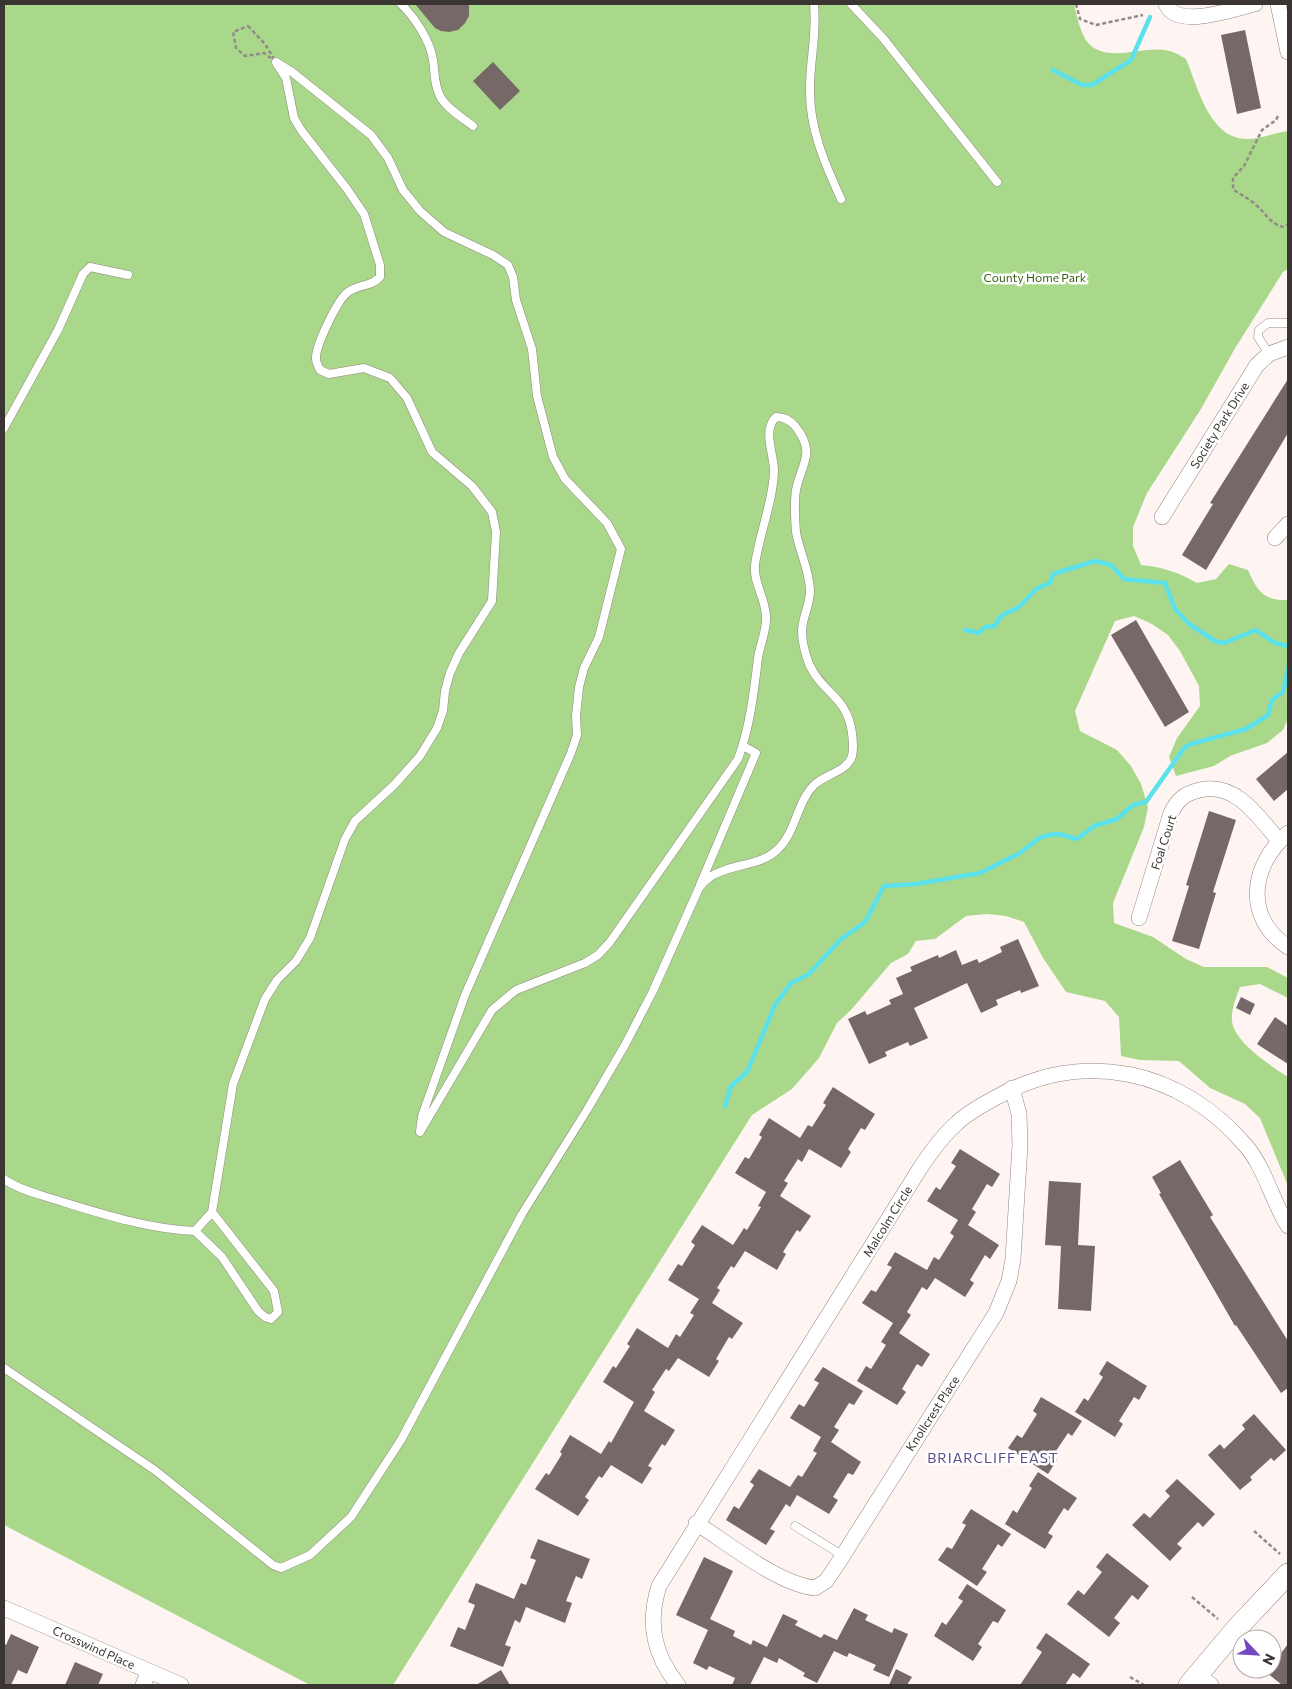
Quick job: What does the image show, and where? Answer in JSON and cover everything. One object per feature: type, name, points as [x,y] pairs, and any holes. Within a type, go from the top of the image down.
[{"type":"street","points":[[1166,4],[1168,9],[1178,17],[1191,18],[1254,4]]},
{"type":"street","points":[[1278,4],[1288,52]]},
{"type":"street","name":"Society Park Drive","points":[[1162,517],[1248,378],[1269,354],[1288,347]]},
{"type":"street","points":[[1275,538],[1288,524]]},
{"type":"street","name":"Foal Court","points":[[1139,918],[1171,813],[1178,799],[1191,792],[1221,788],[1248,804],[1284,837]]},
{"type":"street","points":[[1284,837],[1262,864],[1257,883],[1262,918],[1272,933],[1288,947]]},
{"type":"street","name":"Malcolm Circle","points":[[678,1685],[659,1656],[652,1622],[653,1604],[659,1586],[696,1523],[937,1143],[958,1122],[1012,1088],[1030,1080],[1066,1072],[1104,1070],[1137,1075],[1174,1088],[1203,1105],[1247,1147],[1288,1226]]},
{"type":"street","name":"Knollcrest Place","points":[[696,1523],[792,1583],[815,1588],[826,1581],[996,1313],[1009,1281],[1013,1259],[1020,1145],[1018,1114],[1012,1088]]},
{"type":"street","points":[[1199,1681],[1288,1574]]},
{"type":"street","name":"Crosswind Place","points":[[5,1608],[181,1685]]},
{"type":"street","points":[[143,1685],[149,1671]]},
{"type":"lane","points":[[401,4],[424,35],[433,59],[434,79],[441,98],[456,114],[472,126]]},
{"type":"lane","points":[[814,4],[817,27],[810,88],[811,109],[815,136],[841,199]]},
{"type":"lane","points":[[851,4],[883,38],[997,182]]},
{"type":"lane","points":[[276,62],[292,72],[371,135],[388,158],[403,190],[420,211],[444,232],[494,255],[508,265],[513,277],[516,300],[532,349],[537,396],[553,457],[565,479],[607,523],[620,550],[599,637],[584,668],[579,687],[576,735],[571,753],[465,995],[422,1116],[420,1132],[492,1010],[516,990],[585,963],[598,955],[610,942],[738,759],[743,746],[767,619],[765,602],[758,584],[755,568],[774,470],[770,429],[772,421],[776,416],[783,416],[803,436],[806,448],[804,467],[796,489],[796,532],[810,588],[810,602],[802,626],[804,645],[809,663],[817,678],[837,697],[846,710],[854,746],[852,758],[842,769],[814,785],[779,849],[766,857],[711,876],[699,888]]},
{"type":"lane","points":[[195,1231],[212,1212],[233,1084],[265,999],[277,980],[296,961],[310,938],[344,839],[355,821],[401,778],[420,756],[437,728],[443,711],[445,691],[450,673],[459,653],[492,601],[494,581],[496,532],[492,512],[472,486],[432,452],[407,398],[390,378],[377,371],[364,368],[328,374],[320,370],[315,360],[319,344],[337,306],[347,292],[375,283],[380,277],[380,265],[364,214],[294,118],[286,78],[276,62]]},
{"type":"lane","points":[[4,428],[58,330],[83,274],[90,267],[128,275]]},
{"type":"lane","points":[[1269,354],[1258,337],[1258,330],[1268,323],[1288,323]]},
{"type":"lane","points":[[4,1368],[156,1471],[273,1564],[281,1568],[310,1555],[351,1517],[401,1440],[522,1214],[588,1110],[625,1045],[653,991],[756,753],[743,746]]},
{"type":"lane","points":[[4,1179],[35,1193],[93,1212],[158,1228],[195,1231],[222,1257],[258,1311],[264,1317],[271,1319],[278,1312],[274,1291],[212,1212]]},
{"type":"lane","points":[[795,1526],[842,1555]]},
{"type":"path","points":[[1076,4],[1080,19],[1096,25],[1143,15]]},
{"type":"path","points":[[248,26],[264,44],[276,62],[264,53],[245,56],[236,48],[232,32],[248,26]]},
{"type":"path","points":[[1278,116],[1276,120],[1262,130],[1244,166],[1233,178],[1233,189],[1242,197],[1256,204],[1274,224],[1283,227],[1288,224]]},
{"type":"path","points":[[1254,1531],[1280,1554]]},
{"type":"path","points":[[1192,1598],[1218,1619]]},
{"type":"path","points":[[1130,1677],[1144,1685]]},
{"type":"green space","name":"County Home Park","points":[[4,4],[1074,4],[1083,35],[1089,44],[1097,50],[1107,53],[1149,50],[1169,51],[1186,59],[1204,105],[1218,126],[1227,133],[1238,138],[1250,139],[1288,131],[1288,269],[1283,272],[1234,350],[1201,409],[1147,493],[1133,527],[1133,546],[1141,565],[1170,571],[1197,583],[1216,579],[1229,564],[1248,570],[1262,593],[1273,599],[1288,600],[1288,719],[1283,730],[1267,743],[1230,756],[1214,766],[1176,776],[1169,757],[1177,738],[1200,706],[1199,686],[1180,651],[1168,635],[1152,624],[1134,616],[1115,621],[1075,711],[1080,731],[1117,750],[1131,766],[1141,784],[1148,807],[1144,827],[1113,903],[1114,923],[1153,937],[1186,959],[1204,967],[1267,967],[1288,978],[1288,998],[1260,984],[1240,987],[1232,1021],[1237,1034],[1249,1048],[1288,1077],[1288,1186],[1260,1118],[1245,1104],[1210,1088],[1179,1061],[1140,1060],[1121,1056],[1119,1017],[1105,1001],[1066,992],[1043,958],[1024,922],[1006,916],[987,914],[966,916],[935,939],[916,941],[908,954],[891,963],[851,1010],[837,1023],[819,1058],[792,1089],[752,1115],[393,1685],[310,1685],[4,1525]]},
{"type":"building","points":[[415,4],[469,4],[469,16],[458,30],[441,31],[435,28]]},
{"type":"building","points":[[1245,30],[1261,108],[1237,114],[1221,35]]},
{"type":"building","points":[[493,62],[520,91],[500,110],[473,81]]},
{"type":"building","points":[[1288,379],[1288,433],[1206,570],[1182,555],[1213,504],[1210,503]]},
{"type":"building","points":[[1136,620],[1189,712],[1165,727],[1111,635]]},
{"type":"building","points":[[1288,752],[1288,789],[1274,801],[1256,779]]},
{"type":"building","points":[[1209,811],[1236,820],[1213,892],[1216,893],[1199,949],[1172,941],[1189,886],[1186,885]]},
{"type":"building","points":[[1018,939],[1039,986],[1021,993],[1020,990],[996,1000],[998,1005],[981,1013],[967,983],[914,1008],[928,1038],[910,1046],[908,1042],[885,1052],[887,1056],[869,1064],[848,1019],[865,1011],[867,1015],[891,1004],[889,1000],[903,994],[896,978],[912,971],[910,967],[938,955],[939,958],[956,950],[962,965],[977,959],[979,963],[1002,952],[1000,947]]},
{"type":"building","points":[[1241,997],[1255,1004],[1250,1015],[1236,1008]]},
{"type":"building","points":[[1275,1017],[1288,1026],[1288,1064],[1257,1044]]},
{"type":"building","points":[[833,1087],[875,1114],[865,1130],[861,1128],[848,1149],[851,1152],[841,1168],[809,1149],[802,1162],[798,1159],[784,1181],[788,1183],[780,1196],[811,1216],[800,1232],[797,1230],[783,1252],[786,1254],[777,1270],[745,1251],[734,1268],[731,1266],[717,1288],[720,1290],[712,1303],[743,1323],[732,1339],[729,1337],[716,1359],[719,1361],[709,1377],[678,1358],[669,1371],[666,1369],[652,1390],[655,1392],[644,1411],[675,1430],[665,1446],[662,1444],[648,1466],[652,1468],[642,1484],[611,1465],[602,1478],[599,1476],[585,1497],[589,1500],[578,1516],[535,1489],[546,1473],[549,1475],[562,1454],[560,1452],[570,1435],[601,1454],[609,1441],[611,1443],[634,1402],[603,1382],[613,1366],[616,1368],[630,1346],[627,1344],[637,1328],[668,1348],[676,1334],[680,1337],[694,1315],[690,1313],[699,1299],[668,1280],[678,1264],[682,1266],[695,1245],[691,1242],[702,1225],[733,1245],[744,1228],[747,1230],[761,1207],[758,1206],[766,1192],[735,1173],[745,1157],[749,1159],[762,1137],[759,1135],[769,1118],[800,1138],[808,1125],[812,1127],[826,1105],[823,1103]]},
{"type":"building","points":[[960,1149],[1000,1174],[992,1187],[987,1184],[972,1209],[976,1212],[968,1225],[999,1245],[990,1259],[985,1255],[970,1280],[974,1283],[965,1297],[935,1278],[927,1290],[922,1287],[907,1312],[911,1315],[899,1333],[930,1354],[922,1367],[917,1364],[902,1389],[906,1392],[897,1405],[857,1381],[866,1366],[871,1369],[886,1345],[881,1342],[893,1323],[862,1303],[871,1290],[876,1292],[892,1267],[887,1265],[895,1252],[927,1270],[934,1257],[939,1260],[954,1236],[950,1233],[958,1220],[927,1201],[936,1187],[940,1190],[956,1166],[951,1163]]},
{"type":"building","points":[[1180,1160],[1213,1215],[1210,1217],[1288,1341],[1288,1388],[1281,1393],[1235,1326],[1159,1194],[1161,1193],[1152,1177]]},
{"type":"building","points":[[1049,1181],[1081,1183],[1078,1245],[1095,1246],[1091,1311],[1058,1309],[1061,1246],[1045,1245]]},
{"type":"building","points":[[1107,1361],[1147,1386],[1139,1400],[1134,1397],[1119,1421],[1123,1424],[1115,1437],[1075,1412],[1084,1398],[1088,1401],[1103,1377],[1099,1374]]},
{"type":"building","points":[[823,1367],[863,1391],[854,1405],[849,1403],[834,1427],[839,1430],[831,1442],[861,1462],[853,1475],[848,1473],[833,1497],[838,1500],[829,1514],[797,1495],[790,1507],[786,1504],[770,1529],[775,1531],[766,1545],[726,1520],[734,1506],[739,1509],[754,1485],[750,1482],[759,1469],[790,1487],[798,1475],[802,1477],[817,1453],[813,1451],[821,1437],[790,1418],[799,1404],[804,1407],[819,1383],[814,1380]]},
{"type":"building","points":[[1041,1397],[1082,1421],[1072,1436],[1068,1433],[1052,1457],[1057,1460],[1048,1474],[1008,1448],[1017,1435],[1022,1438],[1037,1414],[1033,1411]]},
{"type":"building","points":[[1254,1414],[1286,1450],[1274,1461],[1271,1458],[1250,1477],[1252,1480],[1240,1490],[1208,1455],[1220,1444],[1224,1449],[1245,1429],[1242,1425]]},
{"type":"building","points":[[1038,1472],[1077,1498],[1068,1511],[1064,1508],[1048,1533],[1053,1536],[1045,1549],[1005,1524],[1013,1510],[1017,1513],[1032,1488],[1029,1486]]},
{"type":"building","points":[[1177,1479],[1215,1514],[1203,1527],[1198,1522],[1177,1544],[1182,1548],[1170,1561],[1132,1525],[1144,1513],[1150,1518],[1170,1496],[1165,1491]]},
{"type":"building","points":[[971,1509],[1011,1534],[1002,1547],[998,1544],[982,1569],[987,1572],[977,1586],[938,1560],[947,1547],[952,1549],[966,1525],[962,1523]]},
{"type":"building","points":[[538,1539],[590,1559],[582,1579],[576,1576],[566,1601],[572,1603],[565,1623],[526,1607],[520,1623],[515,1620],[505,1645],[511,1647],[503,1667],[450,1646],[458,1627],[465,1630],[475,1605],[468,1602],[476,1583],[514,1599],[521,1583],[526,1585],[536,1560],[530,1558]]},
{"type":"building","points":[[1107,1553],[1149,1586],[1138,1600],[1132,1595],[1114,1618],[1120,1623],[1109,1637],[1067,1604],[1078,1590],[1084,1595],[1102,1572],[1096,1567]]},
{"type":"building","points":[[704,1557],[733,1571],[710,1619],[735,1631],[733,1636],[751,1645],[753,1640],[767,1647],[783,1614],[798,1621],[795,1625],[821,1638],[824,1634],[837,1640],[854,1608],[868,1615],[865,1620],[892,1633],[894,1628],[908,1634],[889,1677],[873,1670],[876,1665],[849,1653],[847,1657],[834,1651],[817,1683],[803,1676],[805,1673],[779,1658],[777,1663],[764,1657],[750,1685],[732,1685],[735,1678],[709,1666],[707,1670],[693,1663],[708,1630],[676,1615]]},
{"type":"building","points":[[967,1584],[1006,1610],[998,1623],[993,1621],[978,1644],[982,1647],[973,1661],[934,1636],[942,1622],[946,1625],[963,1601],[958,1598]]},
{"type":"building","points":[[1046,1633],[1090,1664],[1080,1678],[1073,1673],[1065,1685],[1020,1685],[1042,1652],[1036,1648]]},
{"type":"building","points":[[11,1634],[39,1647],[27,1674],[18,1670],[11,1685],[4,1685],[4,1643],[6,1645]]},
{"type":"building","points":[[1288,1644],[1288,1685],[1282,1685],[1275,1679],[1282,1679],[1282,1652]]},
{"type":"building","points":[[75,1662],[103,1674],[98,1685],[65,1685]]},
{"type":"building","points":[[896,1669],[912,1677],[907,1685],[889,1685]]},
{"type":"building","points":[[501,1670],[510,1685],[476,1685]]},
{"type":"waterway","points":[[1053,70],[1082,85],[1092,85],[1131,60],[1150,17]]},
{"type":"waterway","points":[[965,630],[979,633],[985,627],[995,626],[1001,616],[1018,608],[1036,589],[1050,583],[1053,574],[1095,561],[1111,565],[1124,579],[1165,583],[1175,609],[1189,624],[1215,641],[1224,643],[1256,630],[1275,643],[1288,646]]},
{"type":"waterway","points":[[725,1106],[731,1086],[747,1072],[775,1005],[791,983],[809,974],[840,940],[865,922],[884,886],[916,884],[980,873],[1020,853],[1039,838],[1059,834],[1077,839],[1094,826],[1117,819],[1133,805],[1146,802],[1184,748],[1191,744],[1246,729],[1268,715],[1272,700],[1283,692],[1288,669]]},
{"type":"district","name":"BRIARCLIFF EAST","points":[[993,1457]]}]
